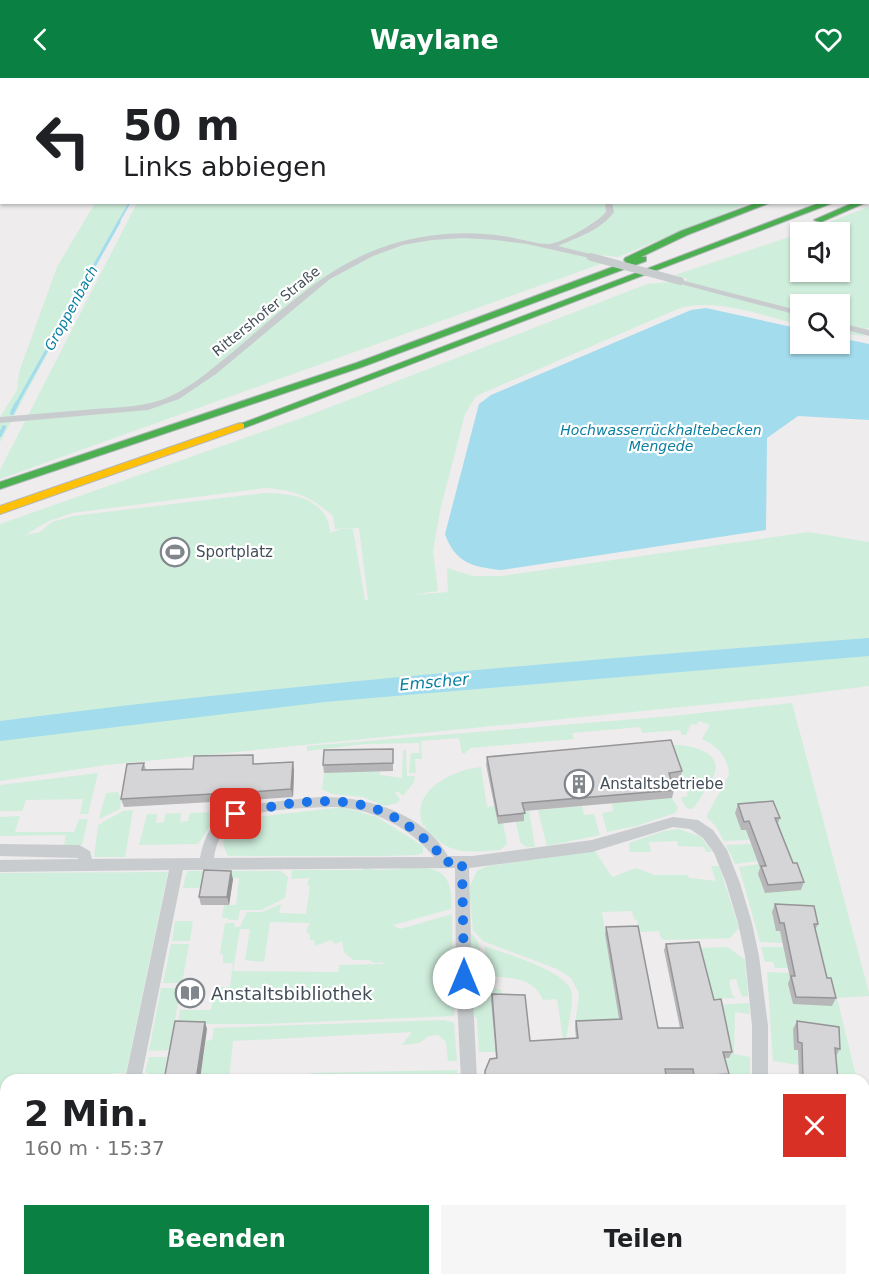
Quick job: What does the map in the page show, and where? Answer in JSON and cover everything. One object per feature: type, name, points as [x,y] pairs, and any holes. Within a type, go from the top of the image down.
[{"type":"highway","points":[[595,276],[684,233],[763,204]]},
{"type":"highway","points":[[0,486],[359,365],[790,204]]},
{"type":"highway","points":[[0,510],[191,446],[826,204]]},
{"type":"highway","points":[[680,260],[732,248],[858,204]]},
{"type":"street","points":[[552,246],[599,224],[610,212],[608,204]]},
{"type":"street","name":"Rittershofer Straße","points":[[0,420],[138,408],[172,400],[202,381],[339,270],[370,254],[400,244],[450,236],[503,237],[552,246],[790,311]]},
{"type":"street","points":[[850,328],[869,333]]},
{"type":"street","points":[[206,863],[210,843],[215,834],[236,814],[257,809],[336,801],[359,802],[404,821],[436,849],[444,862]]},
{"type":"street","points":[[0,866],[462,862],[543,854],[592,846],[673,822],[686,822],[698,826],[712,838],[723,856],[745,923],[752,956],[760,1026],[760,1074]]},
{"type":"street","points":[[0,850],[80,851],[85,855],[85,865]]},
{"type":"street","points":[[462,862],[464,988],[469,1074]]},
{"type":"street","points":[[134,1074],[177,864]]},
{"type":"green space","points":[[94,204],[127,204],[0,442],[0,417],[17,390],[19,372],[57,267]]},
{"type":"green space","points":[[136,204],[747,204],[618,257],[601,255],[596,260],[603,263],[0,479],[0,470]]},
{"type":"green space","points":[[869,207],[869,328],[863,329],[864,336],[850,334],[850,294],[790,294],[790,322],[741,309],[695,305],[680,308],[476,396],[465,414],[440,511],[433,551],[438,591],[412,595],[448,592],[447,568],[473,576],[501,576],[809,532],[869,542],[869,686],[791,696],[106,765],[0,781],[0,524],[307,416],[647,284],[670,282],[680,285],[687,279],[675,275],[790,237],[790,282],[850,282],[850,222],[829,222]],"holes":[[[265,488],[294,492],[317,503],[333,516],[335,529],[359,528],[368,600],[365,600],[353,529],[341,529],[330,533],[328,522],[316,505],[287,494],[265,493],[73,516],[52,522],[40,532],[25,535],[49,521],[72,513]]]},
{"type":"green space","points":[[792,703],[869,993],[869,996],[837,998],[856,1074],[826,1074],[798,1050],[799,1065],[773,1061],[767,972],[789,973],[791,984],[788,984],[793,1004],[810,932],[780,931],[783,943],[760,942],[739,867],[759,864],[765,893],[801,889],[735,813],[741,830],[746,830],[749,840],[724,841],[715,825],[707,818],[729,775],[727,763],[721,753],[702,739],[710,725],[699,721],[696,725],[691,724],[686,735],[682,735],[680,730],[642,733],[640,727],[572,733],[574,739],[471,748],[464,754],[459,738],[421,741],[422,759],[415,759],[416,773],[409,773],[411,753],[420,753],[419,743],[365,744],[307,751],[307,746],[672,716]]},
{"type":"green space","points":[[672,745],[701,750],[713,758],[715,764],[713,779],[692,809],[686,807],[681,797],[688,796],[670,748]]},
{"type":"green space","points":[[403,750],[406,750],[407,776],[415,776],[414,782],[403,796],[398,791],[395,793],[400,799],[397,803],[384,806],[363,797],[332,794],[322,789],[324,773],[379,771],[380,775],[402,778]]},
{"type":"green space","points":[[481,767],[487,807],[494,806],[498,824],[503,823],[507,844],[500,850],[468,851],[450,848],[434,837],[425,828],[426,825],[423,826],[420,813],[422,802],[436,784],[447,777]]},
{"type":"green space","points":[[98,773],[88,814],[80,814],[83,799],[26,800],[22,811],[0,811],[0,785]]},
{"type":"green space","points":[[118,792],[121,800],[120,809],[99,819],[106,793]]},
{"type":"green space","points":[[672,798],[678,808],[675,813],[636,826],[607,832],[602,813],[613,811],[612,803]]},
{"type":"green space","points":[[582,806],[584,815],[594,814],[600,835],[547,846],[538,810]]},
{"type":"green space","points":[[343,807],[377,817],[423,846],[423,853],[384,856],[228,856],[225,850],[225,834],[230,826],[240,819]]},
{"type":"green space","points":[[133,810],[125,857],[94,857],[98,825],[123,811]]},
{"type":"green space","points":[[521,811],[529,811],[535,847],[526,847],[520,842],[516,822]]},
{"type":"green space","points":[[215,812],[218,814],[198,844],[139,845],[147,814],[157,814],[156,823],[164,822],[165,814],[181,813],[180,822],[188,821],[190,813]]},
{"type":"green space","points":[[20,816],[15,832],[74,832],[79,819],[88,819],[82,845],[64,845],[66,835],[0,836],[0,817]]},
{"type":"green space","points":[[679,829],[701,837],[712,852],[706,852],[704,847],[678,846],[677,841],[649,842],[651,852],[630,852],[629,843],[664,831]]},
{"type":"green space","points":[[751,844],[758,861],[735,864],[726,845]]},
{"type":"green space","points":[[595,851],[612,877],[636,868],[655,875],[688,875],[689,878],[716,881],[711,866],[719,866],[739,928],[730,938],[664,940],[659,931],[639,932],[637,920],[634,919],[632,911],[602,912],[620,1025],[575,1027],[579,993],[571,978],[557,969],[483,941],[473,930],[469,888],[477,871],[488,866]]},
{"type":"green space","points":[[365,868],[378,870],[423,868],[435,870],[445,877],[450,889],[451,909],[393,925],[400,929],[452,914],[453,988],[448,988],[448,997],[454,997],[454,1016],[263,1024],[178,1024],[180,1010],[211,1010],[215,987],[230,987],[233,963],[223,963],[223,955],[220,954],[225,923],[235,923],[234,927],[240,927],[247,912],[262,912],[281,904],[279,913],[306,914],[309,878],[291,879],[292,870],[362,870]],"holes":[[[270,922],[310,923],[306,931],[310,935],[310,940],[314,940],[315,946],[331,940],[335,944],[342,941],[344,952],[353,960],[369,960],[374,963],[383,962],[383,964],[339,965],[338,972],[233,971],[240,929],[250,929],[245,960],[264,962]]]},
{"type":"green space","points":[[189,871],[281,871],[288,877],[285,898],[261,910],[240,910],[238,920],[228,920],[228,918],[222,918],[224,905],[236,905],[239,878],[204,878],[201,888],[183,888],[186,874]]},
{"type":"green space","points":[[168,872],[126,1073],[0,1074],[0,873]]},
{"type":"green space","points":[[175,921],[193,921],[190,941],[172,941]]},
{"type":"green space","points":[[471,933],[481,952],[481,975],[471,965]]},
{"type":"green space","points":[[171,944],[189,944],[182,983],[163,983]]},
{"type":"green space","points":[[485,946],[534,964],[568,985],[572,998],[566,1039],[563,1039],[557,999],[543,1000],[539,992],[526,982],[485,976]]},
{"type":"green space","points":[[728,947],[745,960],[748,996],[742,997],[736,979],[729,980],[732,995],[736,998],[709,999],[697,948]]},
{"type":"green space","points":[[761,947],[784,947],[788,968],[775,968],[773,962],[765,962]]},
{"type":"green space","points":[[161,988],[181,988],[169,1050],[149,1051]]},
{"type":"green space","points":[[484,988],[500,989],[503,993],[503,1001],[491,1001],[495,1052],[479,1052],[477,1019],[474,1016],[474,994]]},
{"type":"green space","points":[[749,1003],[750,1014],[735,1012],[734,1054],[750,1057],[750,1074],[725,1074],[721,1058],[729,1058],[718,1005]]},
{"type":"green space","points":[[444,1020],[454,1023],[457,1061],[448,1061],[446,1042],[438,1035],[429,1036],[419,1043],[402,1045],[412,1032],[233,1041],[230,1074],[201,1074],[206,1041],[212,1040],[214,1028]]},
{"type":"green space","points":[[149,1057],[167,1057],[164,1074],[145,1072]]},
{"type":"green space","points":[[457,1070],[457,1074],[309,1074]]},
{"type":"water","name":"Hochwasserrückhaltebecken Mengede","points":[[706,308],[790,327],[790,354],[850,354],[850,340],[869,344],[869,420],[798,416],[767,438],[766,530],[501,570],[474,565],[460,557],[449,544],[445,534],[479,404],[491,395],[691,310]]},
{"type":"building","name":"Anstaltsbetriebe","points":[[671,740],[682,771],[669,773],[674,790],[522,803],[525,813],[498,816],[487,757]]},
{"type":"building","points":[[393,749],[393,763],[323,765],[324,750]]},
{"type":"building","points":[[253,755],[253,764],[293,762],[291,789],[249,792],[249,795],[223,799],[211,799],[212,794],[121,799],[127,764],[144,763],[142,770],[193,769],[194,756]]},
{"type":"building","points":[[773,801],[780,818],[775,818],[793,863],[797,863],[804,882],[768,885],[761,866],[766,866],[749,821],[744,822],[738,804]]},
{"type":"building","points":[[204,870],[231,871],[227,897],[199,897]]},
{"type":"building","points":[[775,904],[814,906],[818,924],[814,924],[827,978],[831,978],[836,998],[796,997],[791,976],[795,976],[784,923],[780,923]]},
{"type":"building","points":[[638,926],[658,1028],[683,1028],[666,944],[699,942],[714,1000],[721,999],[732,1052],[723,1052],[729,1074],[694,1074],[693,1069],[665,1069],[666,1074],[485,1074],[490,1059],[497,1058],[492,994],[525,995],[530,1041],[578,1038],[576,1021],[622,1019],[606,927]]},
{"type":"building","points":[[175,1021],[205,1022],[197,1074],[165,1074]]},
{"type":"building","points":[[797,1021],[839,1027],[840,1049],[835,1048],[837,1074],[803,1074],[802,1043],[798,1042]]},
{"type":"waterway","name":"Groppenbach","points":[[118,223],[129,204]]},
{"type":"waterway","name":"Groppenbach","points":[[16,405],[119,222]]},
{"type":"waterway","name":"Groppenbach","points":[[12,413],[16,405]]},
{"type":"waterway","name":"Groppenbach","points":[[0,435],[4,427]]},
{"type":"waterway","name":"Emscher","points":[[0,731],[325,693],[869,647]]},
{"type":"traffic: fast","points":[[628,260],[684,233],[763,204]]},
{"type":"traffic: fast","points":[[240,426],[826,204]]},
{"type":"traffic: fast","points":[[818,220],[858,204]]},
{"type":"traffic: fast","points":[[0,486],[359,365],[643,259]]},
{"type":"traffic: slow","points":[[0,510],[240,426]]},
{"type":"place","name":"Sportplatz","points":[[175,552]]},
{"type":"place","name":"Anstaltsbetriebe","points":[[579,784]]},
{"type":"place","name":"Anstaltsbibliothek","points":[[190,993]]},
{"type":"route","points":[[236,814],[257,809],[310,803],[359,802],[404,821],[441,854],[444,862],[462,862],[464,978]]}]
